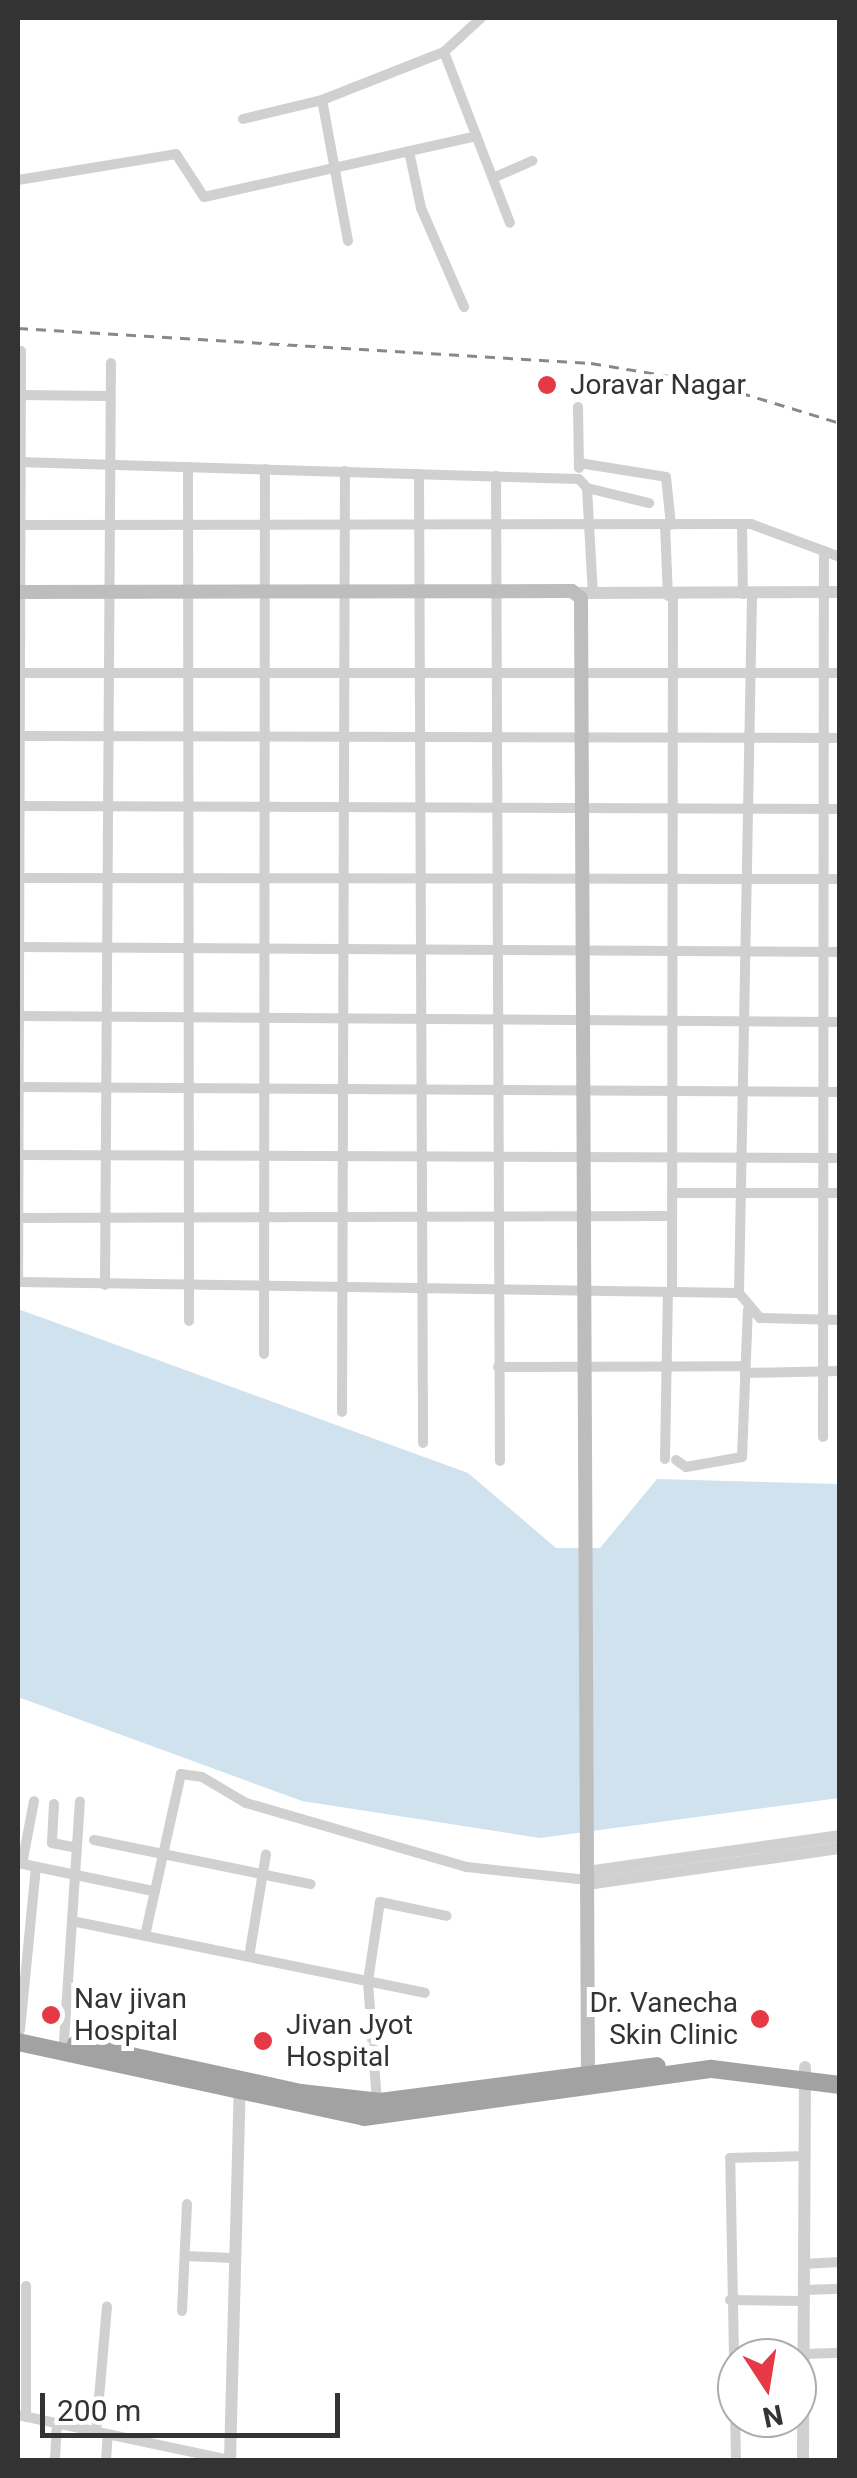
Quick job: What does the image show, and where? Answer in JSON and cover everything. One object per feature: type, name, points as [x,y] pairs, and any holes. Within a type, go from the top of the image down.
[{"type":"highway","points":[[18,2033],[64,2041],[240,2088],[377,2102],[712,2070],[840,2073]]},
{"type":"highway","points":[[18,2033],[364,2117],[588,2083]]},
{"type":"highway","points":[[805,2072],[840,2085]]},
{"type":"main road","points":[[19,592],[184,588],[586,594],[582,673],[588,2083]]},
{"type":"street","points":[[243,119],[322,100],[444,52],[481,18]]},
{"type":"street","points":[[444,52],[510,222]]},
{"type":"street","points":[[322,100],[348,241]]},
{"type":"street","points":[[18,180],[176,154],[204,197],[476,136]]},
{"type":"street","points":[[408,151],[464,307]]},
{"type":"street","points":[[493,178],[532,161]]},
{"type":"street","points":[[21,351],[18,1282],[188,1288],[739,1293]]},
{"type":"street","points":[[105,1285],[112,806],[111,362]]},
{"type":"street","points":[[19,395],[110,396]]},
{"type":"street","points":[[578,407],[579,462],[590,526],[586,594],[833,592]]},
{"type":"street","points":[[19,462],[496,476],[583,484],[648,503]]},
{"type":"street","points":[[579,462],[666,477],[673,673],[672,1216],[667,1366],[671,1460],[686,1467],[742,1457],[748,1309]]},
{"type":"street","points":[[188,466],[184,588],[188,1321]]},
{"type":"street","points":[[264,1354],[261,589],[265,469]]},
{"type":"street","points":[[342,1412],[345,471]]},
{"type":"street","points":[[419,474],[423,1443]]},
{"type":"street","points":[[496,476],[500,1461]]},
{"type":"street","points":[[19,525],[496,528],[742,524],[840,557]]},
{"type":"street","points":[[742,524],[750,674],[739,1293],[748,1309],[760,1318],[840,1320]]},
{"type":"street","points":[[824,551],[833,592],[825,673],[824,738],[824,1437]]},
{"type":"street","points":[[21,672],[840,673]]},
{"type":"street","points":[[22,736],[840,738]]},
{"type":"street","points":[[20,806],[840,810]]},
{"type":"street","points":[[20,878],[840,879]]},
{"type":"street","points":[[19,948],[840,952]]},
{"type":"street","points":[[19,1016],[840,1022]]},
{"type":"street","points":[[19,1090],[840,1092]]},
{"type":"street","points":[[18,1155],[840,1158]]},
{"type":"street","points":[[672,1193],[840,1194]]},
{"type":"street","points":[[18,1218],[498,1221],[672,1216]]},
{"type":"street","points":[[498,1367],[840,1371]]},
{"type":"street","points":[[145,1936],[174,1783],[190,1773],[246,1803],[467,1867],[587,1879],[840,1848]]},
{"type":"street","points":[[34,1801],[20,1864],[153,1891]]},
{"type":"street","points":[[64,2041],[80,1802]]},
{"type":"street","points":[[54,1804],[52,1843],[77,1848]]},
{"type":"street","points":[[587,1879],[840,1836]]},
{"type":"street","points":[[94,1840],[311,1884]]},
{"type":"street","points":[[249,1957],[266,1854]]},
{"type":"street","points":[[18,2033],[36,1868]]},
{"type":"street","points":[[377,2102],[368,1981],[380,1902],[447,1916]]},
{"type":"street","points":[[72,1922],[425,1993]]},
{"type":"street","points":[[804,2338],[805,2072]]},
{"type":"street","points":[[26,2286],[22,2416],[230,2460],[240,2088]]},
{"type":"street","points":[[736,2460],[730,2300],[732,2155],[805,2156]]},
{"type":"street","points":[[182,2312],[187,2204]]},
{"type":"street","points":[[185,2256],[233,2258]]},
{"type":"street","points":[[804,2264],[840,2262]]},
{"type":"street","points":[[730,2300],[840,2289]]},
{"type":"street","points":[[106,2460],[102,2433],[107,2306]]},
{"type":"street","points":[[55,2460],[57,2424]]},
{"type":"street","points":[[169,2460],[170,2448]]},
{"type":"water","points":[[18,1309],[468,1473],[556,1548],[600,1548],[657,1479],[839,1484],[839,1798],[540,1838],[302,1801],[18,1697]]},
{"type":"railway","points":[[18,328],[591,363],[706,382],[840,423]]},
{"type":"place","name":"Joravar Nagar","points":[[547,385]]},
{"type":"place","name":"Nav jivan Hospital","points":[[51,2015]]},
{"type":"place","name":"Dr. Vanecha Skin Clinic","points":[[760,2019]]},
{"type":"place","name":"Jivan Jyot Hospital","points":[[263,2041]]}]
